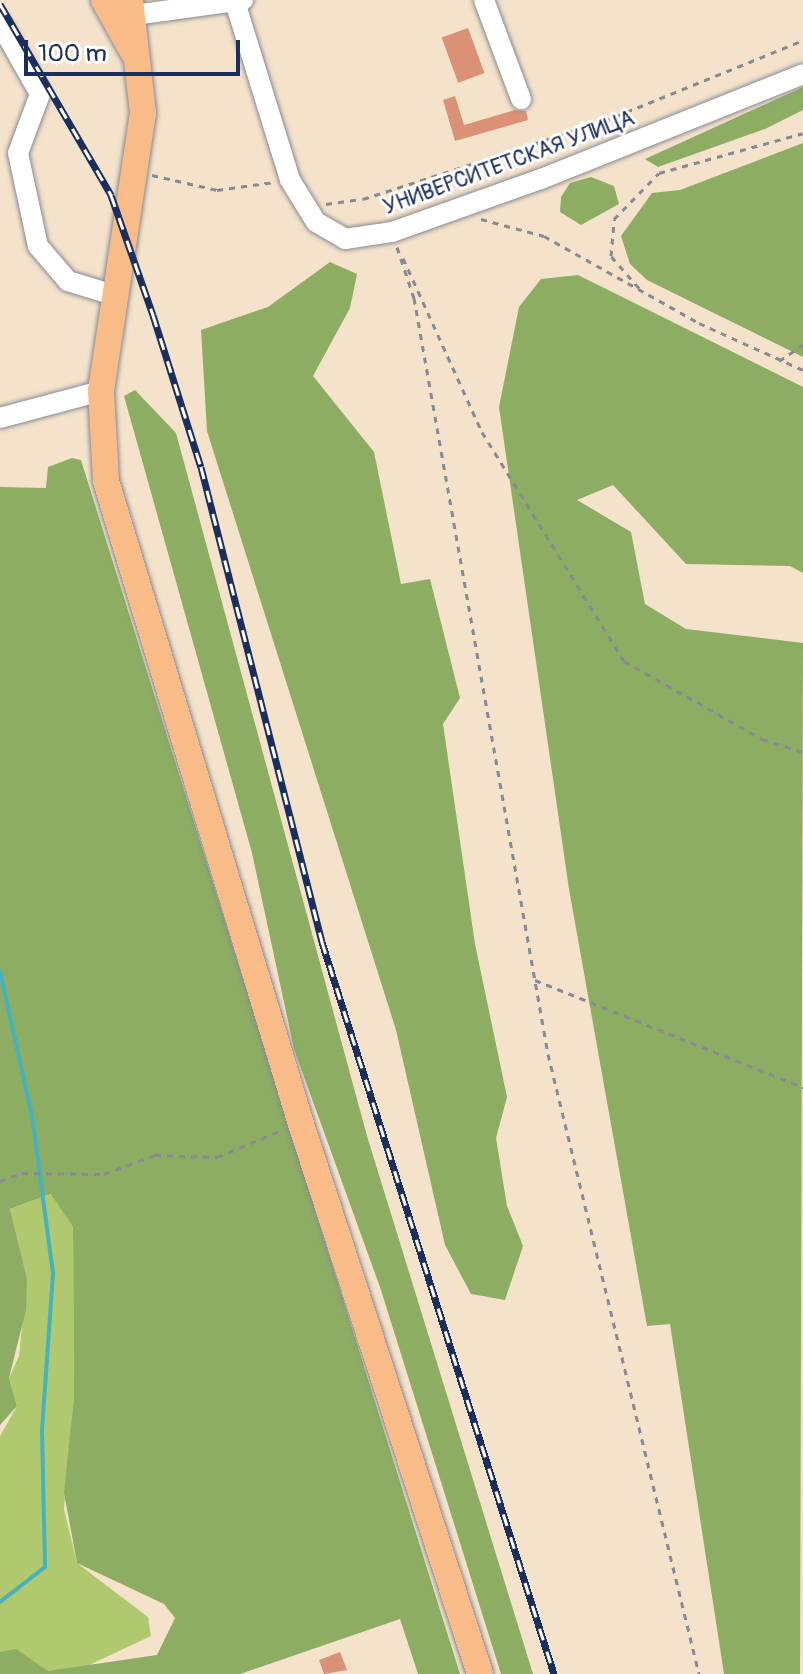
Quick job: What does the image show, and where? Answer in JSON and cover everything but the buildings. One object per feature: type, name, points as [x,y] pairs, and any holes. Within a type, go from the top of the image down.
[{"type":"main road","points":[[104,0],[138,63]]},
{"type":"main road","points":[[132,8],[138,63],[137,172],[101,391],[106,481],[301,1124],[480,1674]]},
{"type":"street","points":[[484,0],[521,99]]},
{"type":"street","points":[[132,8],[239,1]]},
{"type":"street","name":"УНИВЕРСИТЕТСКАЯ УЛИЦА","points":[[239,1],[290,180],[306,207],[345,239],[392,232],[455,210],[803,74]]},
{"type":"street","points":[[0,23],[40,94],[18,153],[38,246],[68,281],[117,296]]},
{"type":"street","points":[[0,418],[101,391]]},
{"type":"path","points":[[306,207],[363,199],[604,121],[803,40]]},
{"type":"path","points":[[642,291],[611,256],[614,219],[659,173],[803,133]]},
{"type":"path","points":[[137,172],[217,190],[290,180]]},
{"type":"path","points":[[455,210],[544,236],[642,291],[779,361],[803,370]]},
{"type":"path","points":[[392,232],[482,432],[624,661],[762,739],[803,752]]},
{"type":"path","points":[[392,232],[414,298],[535,980],[699,1674]]},
{"type":"path","points":[[779,361],[803,345]]},
{"type":"path","points":[[535,980],[803,1087]]},
{"type":"path","points":[[0,1181],[34,1174],[104,1174],[155,1155],[217,1157],[301,1124]]},
{"type":"green space","points":[[803,87],[803,110],[765,129],[658,167],[645,159]]},
{"type":"green space","points":[[803,143],[803,357],[647,280],[630,264],[621,236],[652,193],[680,190]]},
{"type":"green space","points":[[591,177],[614,186],[619,204],[581,225],[560,212],[561,197],[570,183]]},
{"type":"green space","points":[[330,262],[357,274],[350,308],[313,376],[374,452],[401,584],[430,579],[460,698],[443,724],[475,944],[507,1097],[496,1138],[507,1206],[523,1246],[505,1300],[471,1294],[445,1245],[396,1030],[207,431],[201,330],[268,307]]},
{"type":"green space","points":[[578,275],[803,387],[803,573],[790,566],[686,564],[613,485],[577,500],[631,532],[645,604],[686,629],[803,643],[800,1674],[724,1674],[670,1324],[647,1326],[569,889],[499,407],[519,307],[541,279]]},
{"type":"green space","points":[[135,390],[176,433],[367,1136],[533,1674],[501,1674],[381,1290],[294,1049],[252,853],[124,396]]},
{"type":"green space","points":[[72,458],[81,460],[460,1674],[418,1674],[400,1619],[240,1674],[0,1674],[0,1652],[16,1649],[48,1671],[157,1655],[175,1618],[164,1604],[77,1563],[64,1493],[74,1397],[73,1227],[51,1194],[10,1209],[27,1278],[26,1310],[9,1378],[17,1406],[0,1425],[0,487],[46,488],[48,467]]},
{"type":"green space","points":[[52,1194],[73,1227],[74,1397],[64,1509],[77,1563],[148,1617],[151,1636],[70,1674],[0,1674],[0,1436],[17,1406],[9,1378],[19,1356],[27,1278],[10,1209]]},
{"type":"waterway","points":[[0,972],[32,1116],[53,1273],[42,1432],[45,1567],[0,1602]]},
{"type":"railway","points":[[0,4],[111,195],[153,315],[201,467],[322,942],[554,1674]]}]
